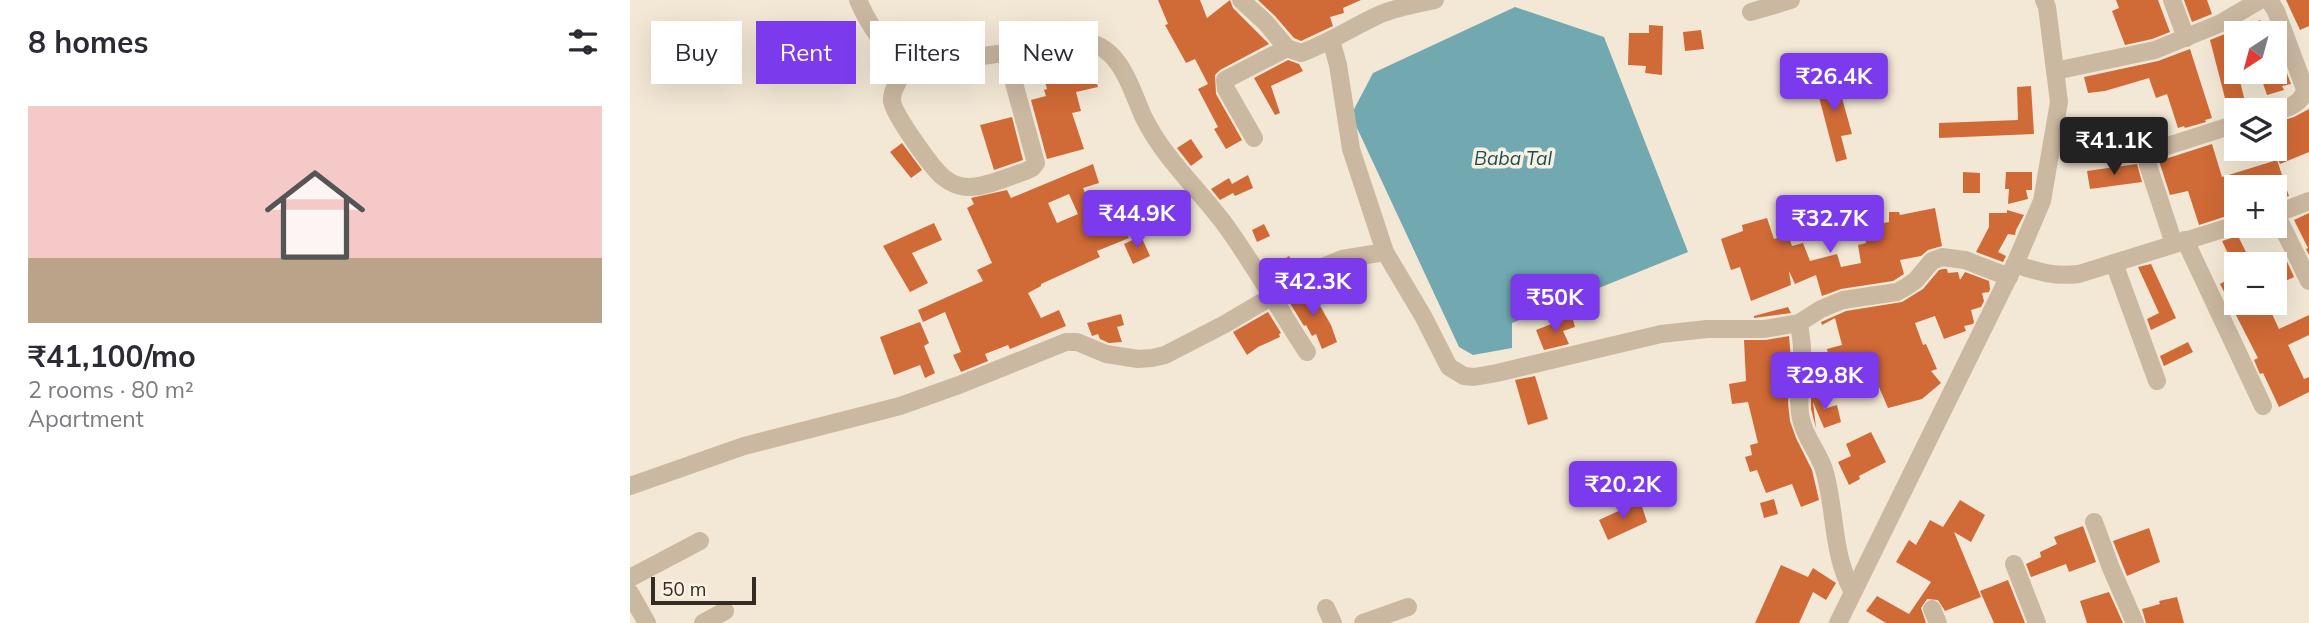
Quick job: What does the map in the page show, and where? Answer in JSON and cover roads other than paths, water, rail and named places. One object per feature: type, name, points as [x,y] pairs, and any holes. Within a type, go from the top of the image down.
[{"type":"street","points":[[858,0],[870,24]]},
{"type":"street","points":[[1241,0],[1266,23],[1287,48],[1301,53],[1384,13],[1435,0]]},
{"type":"street","points":[[1751,12],[1791,0]]},
{"type":"street","points":[[1838,623],[2012,271],[2042,201],[2059,102],[2044,0]]},
{"type":"street","points":[[2172,0],[2186,38]]},
{"type":"street","points":[[2055,71],[2119,59],[2186,38],[2221,23],[2260,0]]},
{"type":"street","points":[[2269,0],[2276,10],[2305,89],[2300,101],[2287,107]]},
{"type":"street","points":[[1331,40],[1338,65],[1351,149],[1385,252],[1449,367],[1464,376],[1497,373],[1661,334],[1707,329],[1764,329],[1799,323],[1821,309],[1843,300],[1897,292],[1916,280],[1932,261],[1942,257],[2012,271],[2061,276],[2079,274],[2224,229]]},
{"type":"street","points":[[1098,44],[1110,52],[1119,64],[1164,153],[1220,218],[1307,352]]},
{"type":"street","points":[[1254,138],[1226,89],[1225,80],[1287,48]]},
{"type":"street","points":[[897,84],[892,100],[896,111],[929,161],[944,178],[970,188],[1026,171],[1036,163],[1014,84]]},
{"type":"street","points":[[2224,128],[2158,149],[2151,152],[2147,158],[2179,242],[2263,406]]},
{"type":"street","points":[[2287,209],[2309,201]]},
{"type":"street","points":[[2287,238],[2309,281]]},
{"type":"street","points":[[630,486],[744,446],[900,405],[959,385],[1066,342],[1077,342],[1107,354],[1138,359],[1165,355],[1271,298],[1320,268],[1342,259],[1385,252]]},
{"type":"street","points":[[2114,263],[2157,382]]},
{"type":"street","points":[[1799,323],[1802,350],[1801,419],[1826,474],[1839,560],[1853,592]]},
{"type":"street","points":[[2094,522],[2135,623]]},
{"type":"street","points":[[630,578],[701,541]]},
{"type":"street","points":[[2014,564],[2038,623]]},
{"type":"street","points":[[630,593],[647,623]]},
{"type":"street","points":[[1363,623],[1408,607]]},
{"type":"street","points":[[703,623],[725,611]]},
{"type":"water","name":"Baba Tal","points":[[1515,7],[1604,37],[1688,252],[1512,323],[1512,348],[1473,355],[1459,347],[1351,115],[1373,73]]}]
